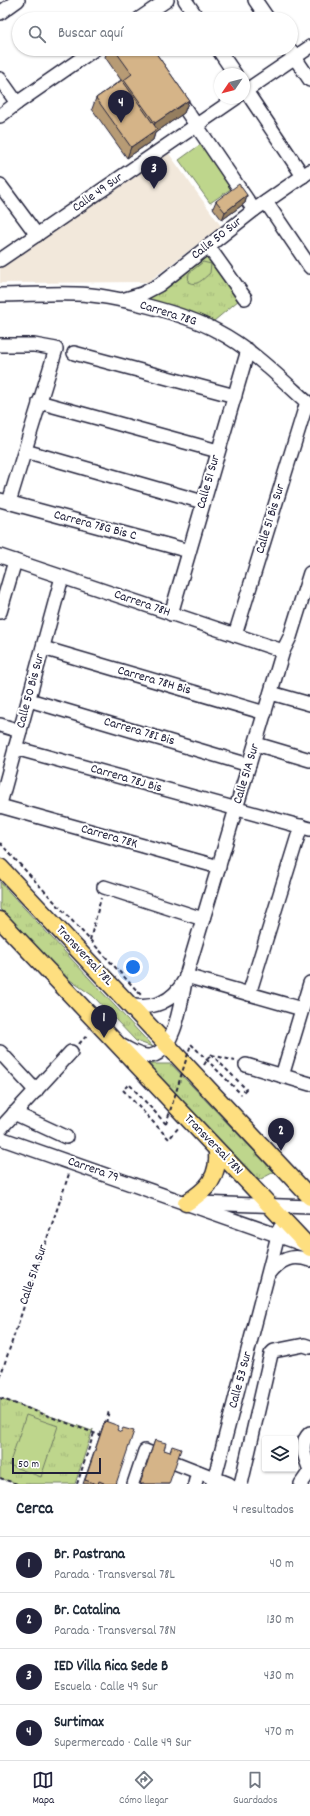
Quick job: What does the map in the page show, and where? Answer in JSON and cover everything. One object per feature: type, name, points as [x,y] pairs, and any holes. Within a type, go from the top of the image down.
[{"type":"main road","name":"Transversal 78L","points":[[0,867],[136,1001],[168,1045]]},
{"type":"main road","points":[[0,920],[115,1042]]},
{"type":"main road","name":"Transversal 78N","points":[[115,1042],[270,1206],[309,1251]]},
{"type":"main road","points":[[168,1045],[310,1197]]},
{"type":"main road","points":[[186,1203],[203,1191],[212,1180],[217,1163],[217,1150]]},
{"type":"street","points":[[0,13],[18,0]]},
{"type":"street","points":[[185,0],[193,12]]},
{"type":"street","points":[[255,0],[263,12]]},
{"type":"street","points":[[147,12],[159,2]]},
{"type":"street","name":"Calle 49 Sur","points":[[298,51],[310,47]]},
{"type":"street","points":[[0,116],[17,102],[85,56]]},
{"type":"street","points":[[223,56],[231,68]]},
{"type":"street","name":"Calle 49 Sur","points":[[250,86],[288,56]]},
{"type":"street","points":[[294,56],[310,80]]},
{"type":"street","points":[[0,78],[17,102]]},
{"type":"street","points":[[166,81],[254,210]]},
{"type":"street","points":[[250,102],[307,174]]},
{"type":"street","name":"Calle 49 Sur","points":[[0,260],[225,104]]},
{"type":"street","name":"Calle 50 Sur","points":[[122,300],[151,290],[254,210],[307,174]]},
{"type":"street","points":[[0,185],[37,235]]},
{"type":"street","points":[[266,202],[310,267]]},
{"type":"street","points":[[208,246],[245,298]]},
{"type":"street","name":"Carrera 78G","points":[[0,295],[78,294],[122,300],[191,319],[218,331],[248,350],[309,403]]},
{"type":"street","points":[[0,357],[3,345],[34,345],[56,349],[25,451],[5,501]]},
{"type":"street","name":"Calle 51 Sur","points":[[171,614],[248,350]]},
{"type":"street","points":[[74,353],[234,396]]},
{"type":"street","points":[[39,402],[218,451]]},
{"type":"street","name":"Calle 51 Bis Sur","points":[[236,635],[309,403]]},
{"type":"street","points":[[25,451],[203,502]]},
{"type":"street","name":"Carrera 78G Bis C","points":[[5,501],[189,551]]},
{"type":"street","name":"Carrera 78H","points":[[0,556],[283,651]]},
{"type":"street","points":[[0,612],[15,561]]},
{"type":"street","name":"Calle 51A Sur","points":[[168,1045],[179,1012],[186,976],[283,651],[290,637],[310,572]]},
{"type":"street","name":"Calle 50 Bis Sur","points":[[0,805],[62,577]]},
{"type":"street","name":"Carrera 78H Bis","points":[[43,648],[265,713]]},
{"type":"street","points":[[271,693],[310,704]]},
{"type":"street","name":"Carrera 78I Bis","points":[[29,700],[249,765]]},
{"type":"street","points":[[0,725],[20,731]]},
{"type":"street","points":[[256,744],[310,760]]},
{"type":"street","name":"Carrera 78J Bis","points":[[15,748],[236,810],[305,827]]},
{"type":"street","name":"Carrera 78K","points":[[0,805],[219,867]]},
{"type":"street","points":[[249,994],[305,827]]},
{"type":"street","points":[[104,888],[203,920]]},
{"type":"street","points":[[186,976],[302,1009]]},
{"type":"street","name":"Calle 51A Sur","points":[[136,1001],[152,1006],[167,1000],[178,990],[186,976]]},
{"type":"street","points":[[282,1076],[310,982]]},
{"type":"street","points":[[115,1042],[135,1053],[149,1056],[160,1052],[168,1045]]},
{"type":"street","points":[[0,1052],[36,1090]]},
{"type":"street","points":[[0,1129],[72,1052]]},
{"type":"street","points":[[246,1065],[310,1084]]},
{"type":"street","points":[[14,1113],[66,1137]]},
{"type":"street","name":"Carrera 79","points":[[0,1138],[278,1236],[309,1251]]},
{"type":"street","name":"Carrera 79","points":[[186,1203],[310,1208]]},
{"type":"street","name":"Calle 53 Sur","points":[[213,1481],[282,1219]]},
{"type":"street","name":"Calle 53 Sur","points":[[268,1275],[276,1265],[286,1258],[300,1258],[309,1251]]},
{"type":"street","points":[[241,1484],[271,1354],[274,1351],[304,1345],[310,1347]]},
{"type":"street","points":[[301,1484],[310,1470],[303,1450],[303,1442],[310,1433]]},
{"type":"street","points":[[134,1484],[145,1451],[196,1478],[229,1484]]},
{"type":"path","points":[[0,843],[90,940],[136,1001]]},
{"type":"path","points":[[88,945],[104,888]]},
{"type":"path","points":[[72,1052],[92,1031]]},
{"type":"path","points":[[182,1123],[169,1139],[123,1090],[129,1084],[166,1124],[191,1044],[241,1094],[246,1089],[211,1054],[246,1065]]},
{"type":"path","name":"Calle 51A Sur","points":[[0,1377],[69,1174]]},
{"type":"path","points":[[0,1398],[109,1438]]},
{"type":"path","points":[[101,1435],[109,1411]]},
{"type":"path","points":[[77,1484],[94,1433]]},
{"type":"path","points":[[0,1478],[17,1484]]},
{"type":"shaded area","points":[[167,151],[221,226],[148,282],[0,283],[0,268]]},
{"type":"green space","points":[[201,144],[232,188],[210,203],[179,160]]},
{"type":"green space","points":[[206,256],[239,300],[214,321],[143,300],[169,287]]},
{"type":"green space","points":[[203,262],[211,264],[210,273],[197,283],[194,284],[188,282],[189,273]]},
{"type":"green space","points":[[0,882],[153,1047],[136,1041],[93,996],[57,971],[0,909]]},
{"type":"green space","points":[[146,1064],[171,1064],[274,1172],[259,1180]]},
{"type":"green space","points":[[0,1398],[92,1431],[93,1429],[75,1484],[17,1484],[0,1478]]},
{"type":"green space","points":[[26,1415],[58,1426],[41,1477],[9,1465]]},
{"type":"building","points":[[119,56],[158,56],[189,100],[155,123],[124,80],[132,74]]},
{"type":"building","points":[[122,80],[157,129],[131,147],[96,98]]},
{"type":"building","points":[[239,184],[247,195],[225,212],[216,201]]},
{"type":"building","points":[[105,1421],[119,1426],[117,1430],[121,1432],[123,1428],[134,1431],[116,1484],[104,1484],[99,1481],[97,1484],[85,1480]]},
{"type":"building","points":[[155,1440],[166,1443],[164,1450],[170,1452],[172,1446],[181,1449],[169,1484],[140,1484]]},
{"type":"place","name":"Surtimax","points":[[121,123]]},
{"type":"place","name":"IED Villa Rica Sede B","points":[[154,189]]},
{"type":"place","name":"Br. Pastrana","points":[[104,1038]]},
{"type":"place","name":"Br. Catalina","points":[[281,1151]]}]
